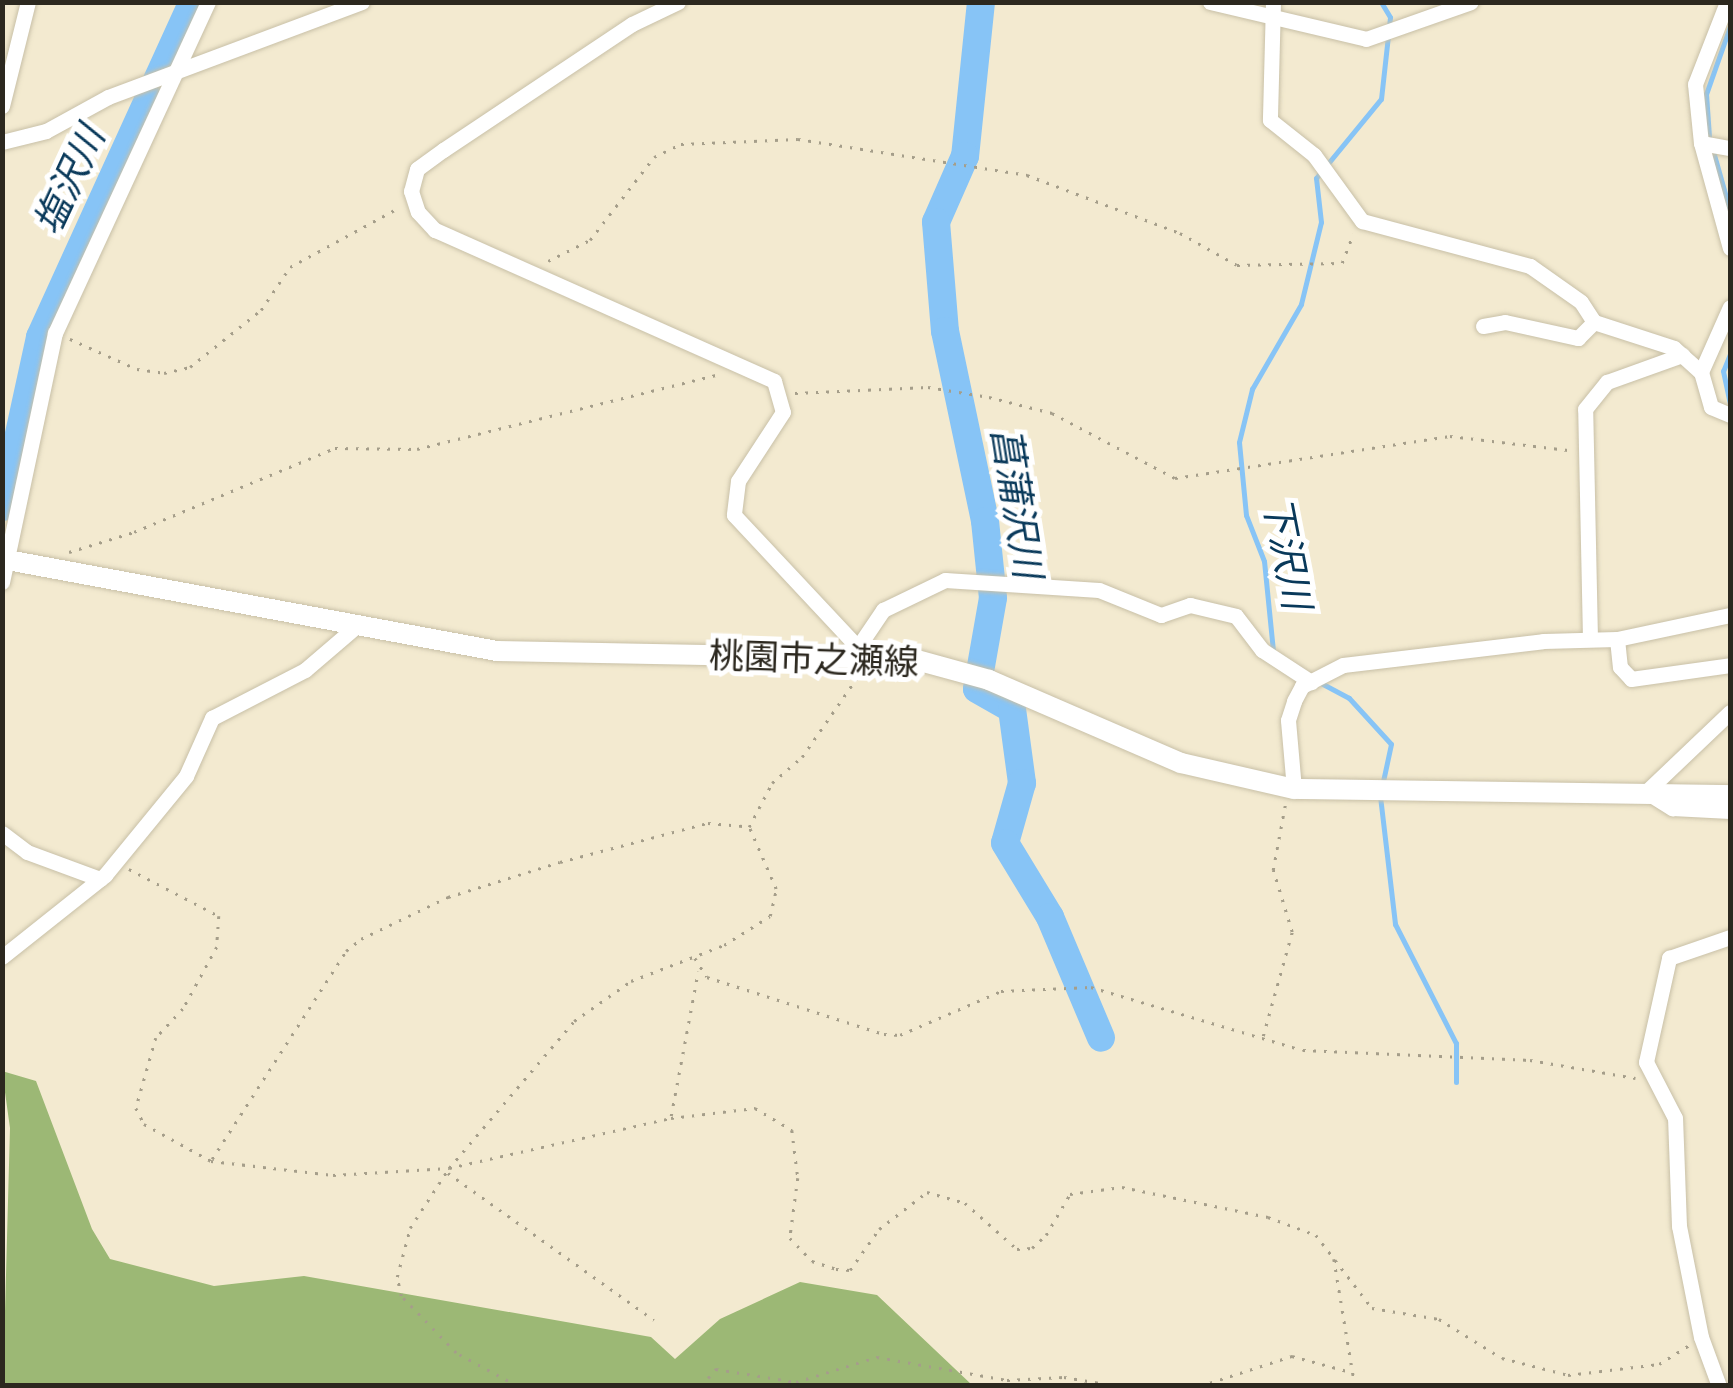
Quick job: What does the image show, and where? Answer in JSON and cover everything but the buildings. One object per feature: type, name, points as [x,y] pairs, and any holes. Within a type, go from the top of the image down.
[{"type":"main road","name":"桃園市之瀬線","points":[[7,560],[354,628],[553,656],[866,654],[953,668],[989,680],[1146,751],[1291,788],[1411,794],[1730,795]]},
{"type":"street","points":[[2,106],[28,2]]},
{"type":"street","points":[[2,582],[42,368],[54,333],[172,72],[208,2]]},
{"type":"street","points":[[2,142],[46,131],[108,97],[362,2]]},
{"type":"street","points":[[678,2],[632,24],[418,169],[414,200],[435,230],[774,381],[783,394],[783,412],[738,480],[734,515],[866,654],[883,610],[915,590],[944,580],[1099,590],[1161,615],[1190,605],[1220,609],[1236,616],[1282,667],[1311,682]]},
{"type":"street","points":[[1210,2],[1273,22],[1366,40],[1471,2]]},
{"type":"street","points":[[1273,2],[1270,120],[1314,155],[1362,221],[1530,266],[1581,302],[1594,322],[1682,356],[1702,372]]},
{"type":"street","points":[[1727,2],[1695,84],[1701,143],[1730,248]]},
{"type":"street","points":[[1701,143],[1730,148]]},
{"type":"street","points":[[1730,308],[1702,372],[1710,407],[1730,415]]},
{"type":"street","points":[[1483,326],[1504,322],[1578,338],[1594,322]]},
{"type":"street","points":[[1590,639],[1586,409],[1595,393],[1634,371],[1682,356]]},
{"type":"street","points":[[1291,788],[1288,720],[1302,686],[1343,665],[1616,638],[1730,616]]},
{"type":"street","points":[[2,957],[114,864],[186,776],[212,718],[305,670],[354,628]]},
{"type":"street","points":[[1616,638],[1620,667],[1631,679],[1730,665]]},
{"type":"street","points":[[1730,712],[1646,792],[1672,808],[1730,811]]},
{"type":"street","points":[[2,834],[27,852],[100,878]]},
{"type":"street","points":[[1719,1386],[1701,1337],[1678,1226],[1675,1118],[1646,1062],[1669,958],[1730,937]]},
{"type":"path","points":[[530,272],[590,240],[654,157],[681,144],[831,140],[929,160],[994,166],[1180,234],[1237,266],[1318,268],[1342,263],[1362,221]]},
{"type":"path","points":[[54,333],[137,369],[164,373],[190,367],[262,310],[290,266],[414,200]]},
{"type":"path","points":[[51,568],[56,556],[134,532],[334,448],[418,449],[484,436],[601,399],[706,382],[732,362]]},
{"type":"path","points":[[783,394],[928,388],[989,397],[1052,413],[1150,469],[1175,478],[1272,468],[1450,436],[1588,453]]},
{"type":"path","points":[[748,827],[772,783],[802,758],[866,654]]},
{"type":"path","points":[[1262,1038],[1292,932],[1273,870],[1291,788]]},
{"type":"path","points":[[211,1161],[346,951],[361,939],[448,897],[560,862],[708,823],[748,827]]},
{"type":"path","points":[[517,1386],[456,1353],[421,1323],[401,1296],[397,1277],[410,1228],[448,1170],[574,1021],[632,981],[760,927],[775,905],[776,889],[748,827]]},
{"type":"path","points":[[114,864],[148,874],[220,916],[217,947],[183,1009],[156,1038],[136,1108],[144,1124],[211,1161],[333,1175],[448,1170],[671,1118],[755,1108],[778,1117],[792,1130],[797,1152],[790,1238],[812,1261],[836,1269],[850,1270],[880,1229],[926,1192],[965,1204],[1017,1249],[1032,1248],[1046,1235],[1070,1194],[1122,1187],[1268,1218],[1316,1235],[1372,1308],[1439,1319],[1502,1358],[1568,1375],[1659,1364],[1701,1337]]},
{"type":"path","points":[[671,1118],[699,970],[695,956]]},
{"type":"path","points":[[699,970],[884,1034],[900,1035],[1000,991],[1091,987],[1303,1050],[1530,1060],[1653,1082]]},
{"type":"path","points":[[448,1170],[654,1320]]},
{"type":"path","points":[[1334,1255],[1355,1386]]},
{"type":"path","points":[[1200,1386],[1292,1356],[1351,1372]]},
{"type":"path","points":[[701,1386],[716,1369],[796,1382],[877,1357],[1007,1380],[1064,1377],[1118,1386]]},
{"type":"green space","points":[[2,1071],[36,1081],[92,1229],[110,1259],[214,1286],[304,1276],[651,1337],[675,1359],[720,1319],[800,1282],[877,1295],[972,1385],[3,1385],[10,1128]]},
{"type":"waterway","name":"塩沢川","points":[[3,507],[40,337],[193,2]]},
{"type":"waterway","name":"菖蒲沢川","points":[[981,2],[965,156],[936,222],[945,331],[985,521],[993,598],[977,689],[1012,709],[1022,783],[1005,843],[1050,917],[1101,1038]]},
{"type":"waterway","name":"下沢川","points":[[1273,651],[1264,561],[1246,515],[1239,442],[1252,389],[1301,304],[1321,222],[1316,178],[1381,99],[1390,17],[1381,2]]},
{"type":"waterway","points":[[1730,26],[1706,94],[1709,137],[1730,211]]},
{"type":"waterway","points":[[1730,354],[1723,371],[1730,404]]},
{"type":"waterway","name":"塩沢川","points":[[2,512],[3,507]]},
{"type":"waterway","name":"下沢川","points":[[1319,682],[1349,698],[1391,744],[1382,786]]},
{"type":"waterway","name":"下沢川","points":[[1380,796],[1395,924],[1456,1043],[1456,1082]]}]
